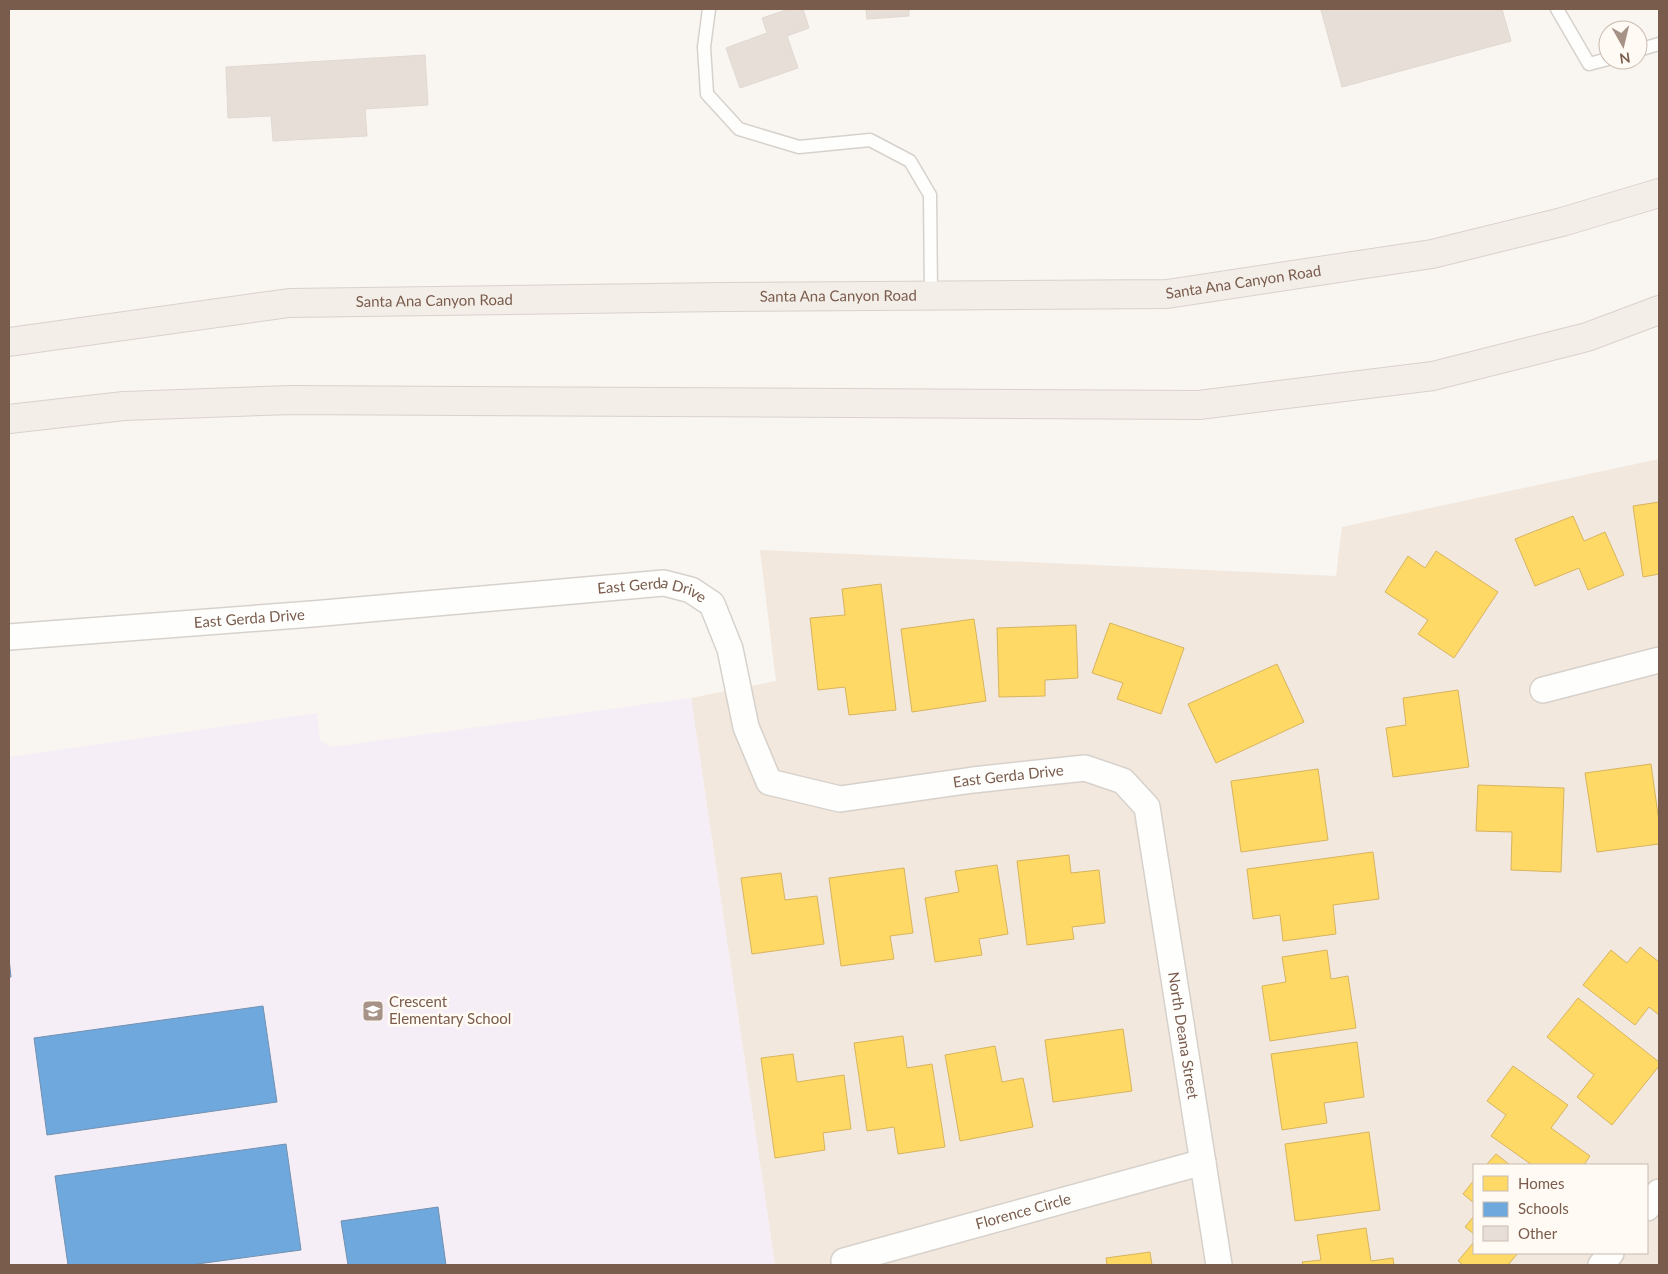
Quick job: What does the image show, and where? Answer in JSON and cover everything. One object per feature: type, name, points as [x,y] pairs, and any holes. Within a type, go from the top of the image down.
[{"type":"main road","name":"Santa Ana Canyon Road","points":[[9,342],[289,303],[1167,294],[1432,254],[1562,222],[1659,193]]},
{"type":"main road","points":[[9,419],[124,406],[291,400],[1199,406],[1433,376],[1587,337],[1659,310]]},
{"type":"street","name":"East Gerda Drive","points":[[9,637],[312,614],[664,583],[691,590],[712,604],[730,649],[746,727],[769,782],[840,799],[973,780],[1085,768],[1123,781],[1147,807]]},
{"type":"street","points":[[1544,690],[1659,660]]},
{"type":"street","name":"North Deana Street","points":[[1147,807],[1219,1265]]},
{"type":"street","name":"Florence Circle","points":[[844,1261],[1203,1162]]},
{"type":"street","points":[[1648,1207],[1659,1192]]},
{"type":"street","points":[[1601,1265],[1610,1254]]},
{"type":"lane","points":[[709,9],[704,47],[707,94],[740,129],[799,147],[870,140],[910,161],[930,195],[931,295]]},
{"type":"lane","points":[[1557,9],[1589,64],[1598,61]]},
{"type":"shaded area","points":[[1659,459],[1659,1265],[775,1265],[691,698],[776,681],[760,550],[1336,576],[1342,527]]},
{"type":"shaded area","name":"Crescent Elementary School","points":[[691,698],[775,1265],[9,1265],[9,757],[317,713],[320,740],[331,747]]},
{"type":"building: Homes","points":[[1659,502],[1659,574],[1643,577],[1633,506]]},
{"type":"building: Homes","points":[[1573,516],[1584,541],[1605,532],[1624,575],[1588,590],[1579,568],[1535,586],[1515,539]]},
{"type":"building: Homes","points":[[1436,551],[1498,592],[1454,658],[1418,634],[1428,620],[1385,592],[1408,556],[1425,568]]},
{"type":"building: Homes","points":[[881,584],[896,710],[849,715],[845,687],[818,690],[810,618],[845,615],[842,589]]},
{"type":"building: Homes","points":[[974,619],[986,701],[912,712],[901,629]]},
{"type":"building: Homes","points":[[1110,623],[1184,648],[1161,714],[1117,699],[1123,683],[1092,673]]},
{"type":"building: Homes","points":[[1076,625],[1078,678],[1045,680],[1045,696],[999,697],[997,628]]},
{"type":"building: Homes","points":[[1277,664],[1304,722],[1216,763],[1188,704]]},
{"type":"building: Homes","points":[[1458,690],[1469,767],[1393,777],[1386,728],[1406,725],[1403,698]]},
{"type":"building: Homes","points":[[1651,764],[1659,822],[1659,844],[1597,852],[1585,773]]},
{"type":"building: Homes","points":[[1318,769],[1328,840],[1241,852],[1231,781]]},
{"type":"building: Homes","points":[[1478,785],[1564,788],[1561,872],[1511,870],[1512,832],[1476,831]]},
{"type":"building: Homes","points":[[1373,852],[1379,899],[1333,905],[1336,934],[1283,941],[1280,915],[1253,919],[1247,869]]},
{"type":"building: Homes","points":[[1069,855],[1071,873],[1099,870],[1105,923],[1072,927],[1074,939],[1027,945],[1017,861]]},
{"type":"building: Homes","points":[[997,865],[1008,934],[979,939],[982,955],[935,962],[925,898],[959,892],[955,871]]},
{"type":"building: Homes","points":[[904,868],[913,933],[890,936],[894,959],[841,966],[829,878]]},
{"type":"building: Homes","points":[[781,873],[785,900],[817,896],[824,944],[752,954],[741,878]]},
{"type":"building: Homes","points":[[1640,947],[1659,962],[1659,1015],[1649,1007],[1635,1025],[1583,985],[1611,950],[1627,963]]},
{"type":"building: Homes","points":[[1327,950],[1331,979],[1348,976],[1356,1028],[1270,1041],[1262,986],[1286,982],[1282,957]]},
{"type":"building: Homes","points":[[1578,998],[1659,1062],[1659,1066],[1612,1125],[1577,1097],[1594,1075],[1547,1037]]},
{"type":"building: Homes","points":[[1123,1029],[1132,1091],[1053,1102],[1045,1040]]},
{"type":"building: Homes","points":[[903,1036],[907,1068],[932,1064],[945,1147],[898,1154],[894,1127],[867,1131],[854,1043]]},
{"type":"building: Homes","points":[[1357,1042],[1364,1097],[1324,1103],[1327,1123],[1282,1130],[1271,1054]]},
{"type":"building: Homes","points":[[995,1046],[1002,1082],[1023,1078],[1033,1127],[960,1141],[945,1055]]},
{"type":"building: Homes","points":[[793,1054],[797,1082],[844,1075],[851,1129],[823,1133],[825,1150],[775,1158],[761,1058]]},
{"type":"building: Homes","points":[[1513,1066],[1568,1105],[1551,1128],[1590,1156],[1585,1164],[1531,1164],[1491,1136],[1506,1115],[1487,1101]]},
{"type":"building: Homes","points":[[1369,1132],[1380,1210],[1295,1221],[1285,1144]]},
{"type":"building: Homes","points":[[1496,1154],[1509,1164],[1487,1164]]},
{"type":"building: Homes","points":[[1473,1181],[1473,1202],[1463,1194]]},
{"type":"building: Homes","points":[[1473,1217],[1473,1233],[1465,1227]]},
{"type":"building: Homes","points":[[1366,1228],[1371,1261],[1393,1258],[1394,1265],[1303,1265],[1302,1262],[1321,1260],[1317,1235]]},
{"type":"building: Homes","points":[[1473,1243],[1473,1254],[1517,1254],[1508,1265],[1463,1265],[1458,1261]]},
{"type":"building: Homes","points":[[1150,1252],[1152,1265],[1107,1265],[1106,1258]]},
{"type":"building: Schools","points":[[9,958],[11,977],[9,977]]},
{"type":"building: Schools","points":[[263,1006],[277,1102],[47,1135],[34,1038]]},
{"type":"building: Schools","points":[[286,1144],[301,1250],[190,1265],[68,1265],[55,1176]]},
{"type":"building: Schools","points":[[438,1207],[446,1265],[348,1265],[341,1221]]},
{"type":"building: Other","points":[[789,9],[803,9],[809,28],[787,36],[798,68],[740,88],[726,48],[767,33],[762,18]]},
{"type":"building: Other","points":[[866,9],[909,9],[909,16],[867,19]]},
{"type":"building: Other","points":[[1502,9],[1511,41],[1342,87],[1321,10]]},
{"type":"building: Other","points":[[425,55],[428,105],[365,109],[367,136],[273,141],[271,116],[228,118],[226,67]]},
{"type":"place","name":"Crescent Elementary School","points":[[373,1011]]}]
